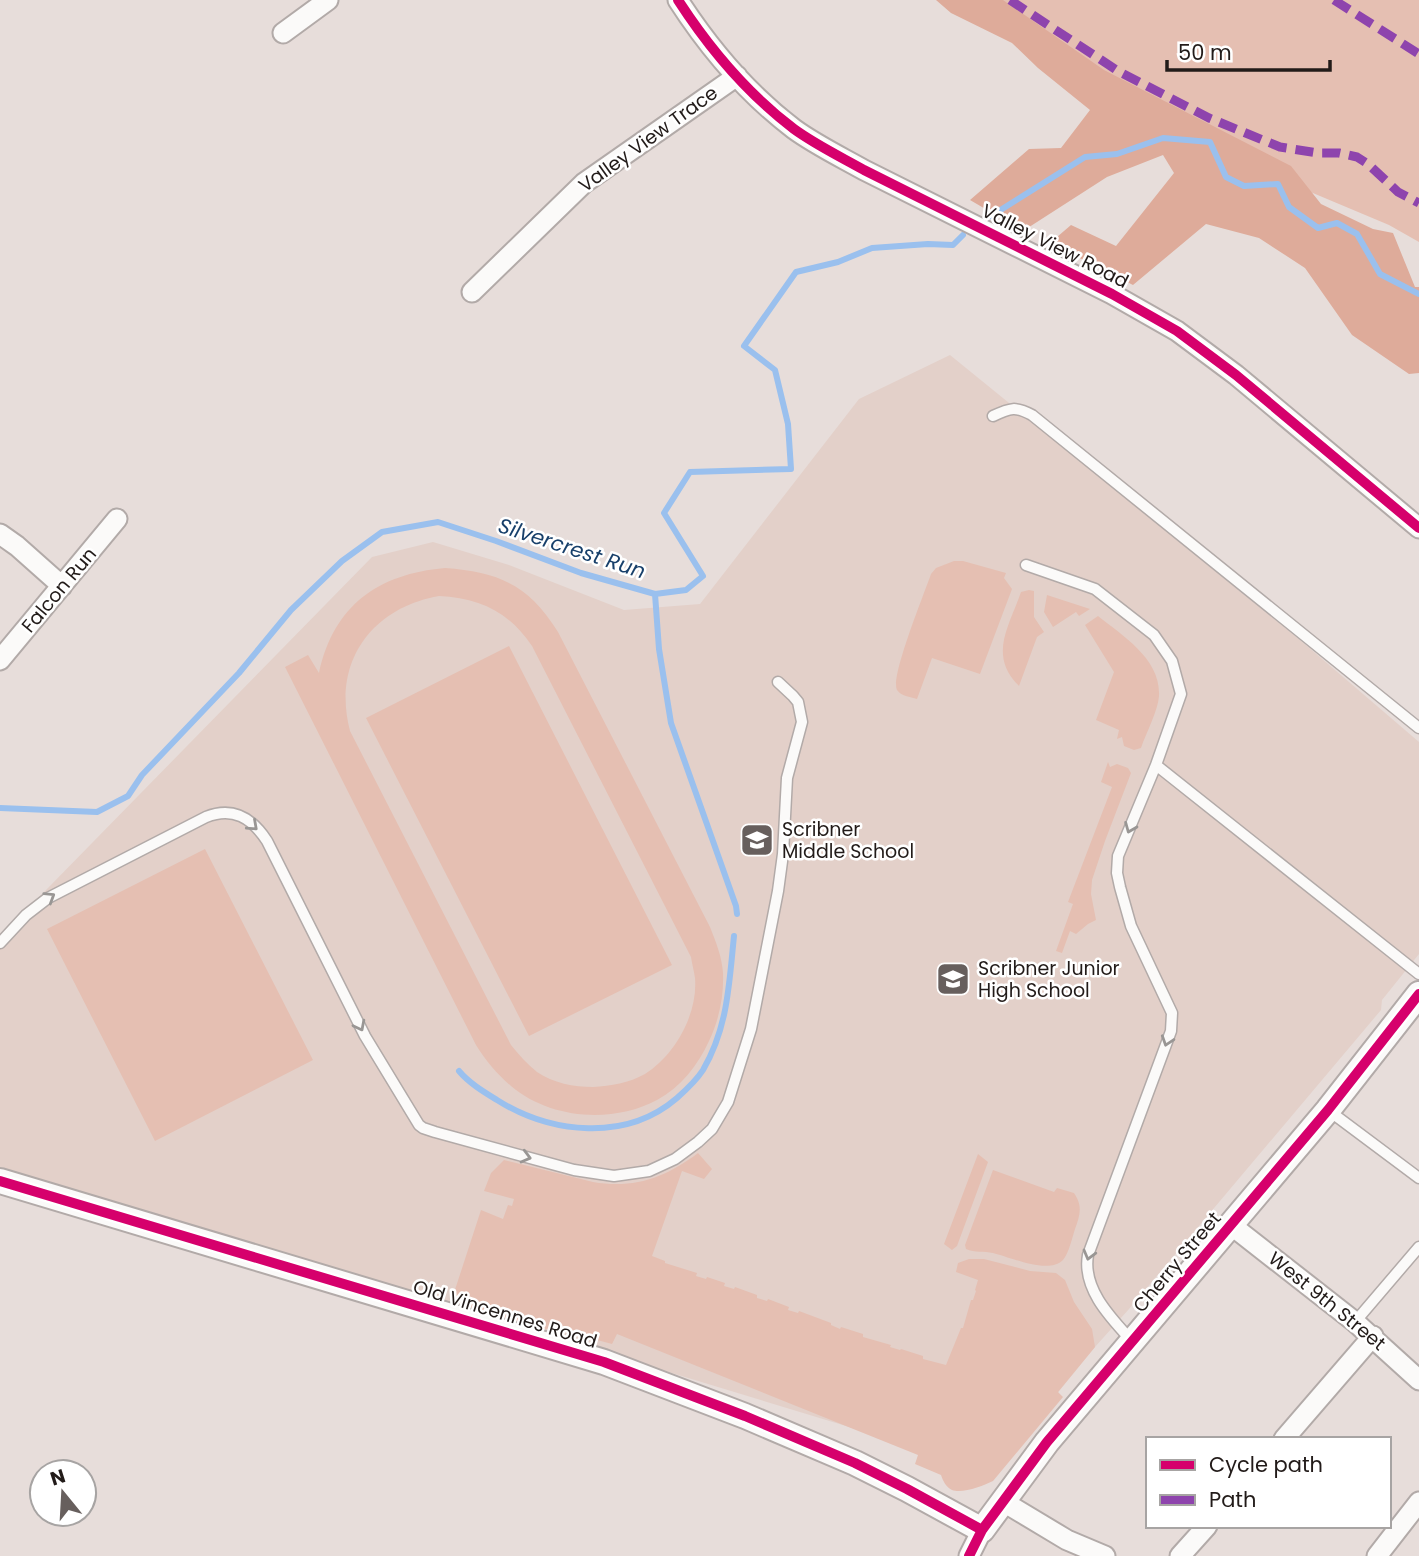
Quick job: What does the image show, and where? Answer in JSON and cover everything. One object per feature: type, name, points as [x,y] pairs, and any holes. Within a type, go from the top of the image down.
[{"type":"street","points":[[283,33],[328,0]]},
{"type":"street","name":"Valley View Road","points":[[678,0],[718,55],[765,105],[795,130],[826,149],[1112,294],[1177,331],[1236,375],[1419,528]]},
{"type":"street","name":"Valley View Trace","points":[[472,292],[584,183],[737,76]]},
{"type":"street","name":"Falcon Run","points":[[0,660],[117,519]]},
{"type":"street","points":[[0,534],[62,586]]},
{"type":"street","name":"Cherry Street","points":[[969,1556],[982,1530],[1002,1501],[1047,1443],[1328,1110],[1419,994]]},
{"type":"street","name":"Old Vincennes Road","points":[[0,1181],[604,1362],[745,1416],[855,1463],[982,1530]]},
{"type":"street","name":"West 9th Street","points":[[1231,1225],[1373,1336],[1419,1380]]},
{"type":"street","points":[[1286,1437],[1373,1336]]},
{"type":"street","points":[[1002,1501],[1067,1540],[1105,1556]]},
{"type":"street","points":[[1377,1556],[1419,1502]]},
{"type":"street","points":[[1180,1556],[1205,1528]]},
{"type":"lane","points":[[993,416],[1020,408],[1032,415],[1419,728]]},
{"type":"lane","points":[[1026,565],[1095,589],[1154,635],[1172,661],[1181,694],[1156,765],[1118,856],[1117,873],[1131,926],[1172,1013],[1171,1031],[1088,1255],[1086,1267],[1089,1281],[1099,1300],[1133,1342]]},
{"type":"lane","points":[[0,943],[30,911],[59,892],[205,817],[220,813],[240,816],[252,822],[267,841],[365,1037],[419,1125],[583,1171],[614,1176],[649,1171],[675,1159],[712,1129],[728,1102],[751,1029],[778,891],[787,778],[802,722],[798,702],[778,682]]},
{"type":"lane","points":[[1156,765],[1419,974]]},
{"type":"lane","points":[[1328,1110],[1419,1178]]},
{"type":"lane","points":[[1355,1322],[1419,1247]]},
{"type":"shaded area","points":[[936,0],[1003,0],[1104,70],[1291,166],[1321,204],[1373,229],[1393,233],[1415,287],[1419,287],[1419,373],[1409,374],[1352,335],[1305,268],[1259,238],[1206,224],[1133,285],[1050,243],[1071,225],[1116,246],[1174,173],[1163,155],[1107,177],[1023,231],[970,200],[1029,149],[1061,148],[1090,110],[1012,43],[951,13]]},
{"type":"shaded area","points":[[960,0],[1419,0],[1419,242],[1389,225],[1113,109]]},
{"type":"shaded area","name":"Scribner Middle School","points":[[950,355],[1300,640],[1419,742],[1419,954],[1382,1000],[1381,1010],[1095,1347],[994,1471],[86,1195],[0,1172],[0,937],[372,557],[433,542],[509,565],[624,610],[700,604],[859,399]]},
{"type":"shaded area","points":[[954,561],[1006,573],[1004,578],[1012,589],[980,674],[932,658],[917,699],[906,696],[897,690],[896,682],[916,615],[931,574],[936,568]]},
{"type":"shaded area","points":[[445,568],[497,578],[524,592],[547,616],[558,632],[710,927],[723,973],[722,999],[713,1033],[700,1059],[688,1075],[666,1095],[639,1108],[601,1115],[562,1111],[527,1097],[496,1072],[476,1045],[285,667],[308,655],[319,673],[326,649],[336,629],[362,597],[399,577]],"holes":[[[439,596],[454,597],[492,609],[514,624],[532,646],[691,957],[695,992],[693,1006],[682,1032],[675,1045],[656,1066],[633,1080],[593,1087],[564,1084],[537,1072],[511,1045],[350,731],[346,706],[347,683],[352,662],[362,642],[376,626],[415,602]]]},
{"type":"shaded area","points":[[1034,591],[1034,617],[1044,632],[1037,637],[1019,686],[1005,663],[1004,640],[1021,592]]},
{"type":"shaded area","points":[[1047,595],[1090,609],[1079,616],[1076,612],[1053,627],[1044,612]]},
{"type":"shaded area","points":[[1098,616],[1139,650],[1154,671],[1158,683],[1158,702],[1141,748],[1134,750],[1124,746],[1122,737],[1117,739],[1119,730],[1096,720],[1114,672],[1085,625]]},
{"type":"shaded area","points":[[509,646],[672,965],[529,1036],[366,718]]},
{"type":"shaded area","points":[[1108,762],[1110,767],[1117,764],[1128,768],[1131,773],[1092,880],[1091,894],[1096,920],[1076,934],[1070,931],[1062,953],[1056,951],[1073,904],[1068,902],[1112,787],[1101,782]]},
{"type":"shaded area","points":[[205,849],[313,1060],[155,1141],[47,929]]},
{"type":"shaded area","points":[[698,1153],[712,1169],[704,1179],[682,1171],[652,1256],[665,1263],[697,1273],[696,1276],[725,1283],[724,1286],[757,1295],[757,1298],[768,1299],[789,1307],[788,1310],[799,1311],[840,1329],[841,1327],[863,1334],[863,1337],[946,1365],[963,1328],[978,1280],[956,1272],[958,1263],[969,1259],[984,1259],[1030,1271],[1056,1273],[1065,1280],[1074,1302],[1092,1329],[1095,1347],[1058,1392],[1063,1397],[993,1481],[972,1489],[956,1491],[948,1487],[941,1475],[915,1464],[918,1455],[617,1334],[612,1344],[521,1324],[451,1302],[481,1210],[503,1219],[508,1205],[512,1206],[514,1199],[484,1191],[491,1173],[504,1160],[593,1182],[622,1184],[661,1175]]},
{"type":"shaded area","points":[[978,1154],[988,1162],[957,1246],[952,1250],[944,1244]]},
{"type":"shaded area","points":[[993,1170],[1054,1192],[1057,1188],[1074,1193],[1080,1206],[1079,1215],[1063,1260],[1048,1266],[1039,1265],[966,1249],[965,1245]]},
{"type":"waterway","name":"Silvercrest Run","points":[[991,216],[1085,157],[1117,154],[1163,138],[1210,142],[1226,177],[1244,186],[1278,184],[1289,207],[1318,228],[1337,223],[1357,234],[1380,274],[1419,294]]},
{"type":"waterway","name":"Silvercrest Run","points":[[0,808],[97,812],[128,796],[142,775],[239,673],[291,610],[342,561],[382,532],[438,522],[581,573],[655,594],[686,590],[703,576],[664,513],[690,472],[791,469],[788,424],[775,370],[744,346],[796,272],[838,262],[872,248],[953,245],[963,235]]},
{"type":"waterway","points":[[655,594],[659,649],[671,723],[737,914]]},
{"type":"waterway","points":[[459,1071],[497,1100],[541,1120],[564,1126],[612,1127],[635,1122],[657,1112],[694,1082],[711,1054],[726,1005],[734,936]]},
{"type":"marked path","points":[[1010,0],[1118,71],[1209,118],[1280,147],[1357,157],[1398,192],[1419,203]]},
{"type":"marked path","points":[[1334,0],[1419,54]]},
{"type":"cycle path","points":[[678,0],[730,69],[761,101],[794,129],[864,170],[1112,294],[1177,331],[1236,375],[1419,528]]},
{"type":"cycle path","points":[[969,1556],[982,1530],[1047,1442],[1328,1110],[1419,994]]},
{"type":"cycle path","points":[[0,1181],[604,1362],[745,1416],[855,1463],[982,1530]]},
{"type":"place","name":"Scribner Middle School","points":[[757,840]]},
{"type":"place","name":"Scribner Junior High School","points":[[953,979]]}]
